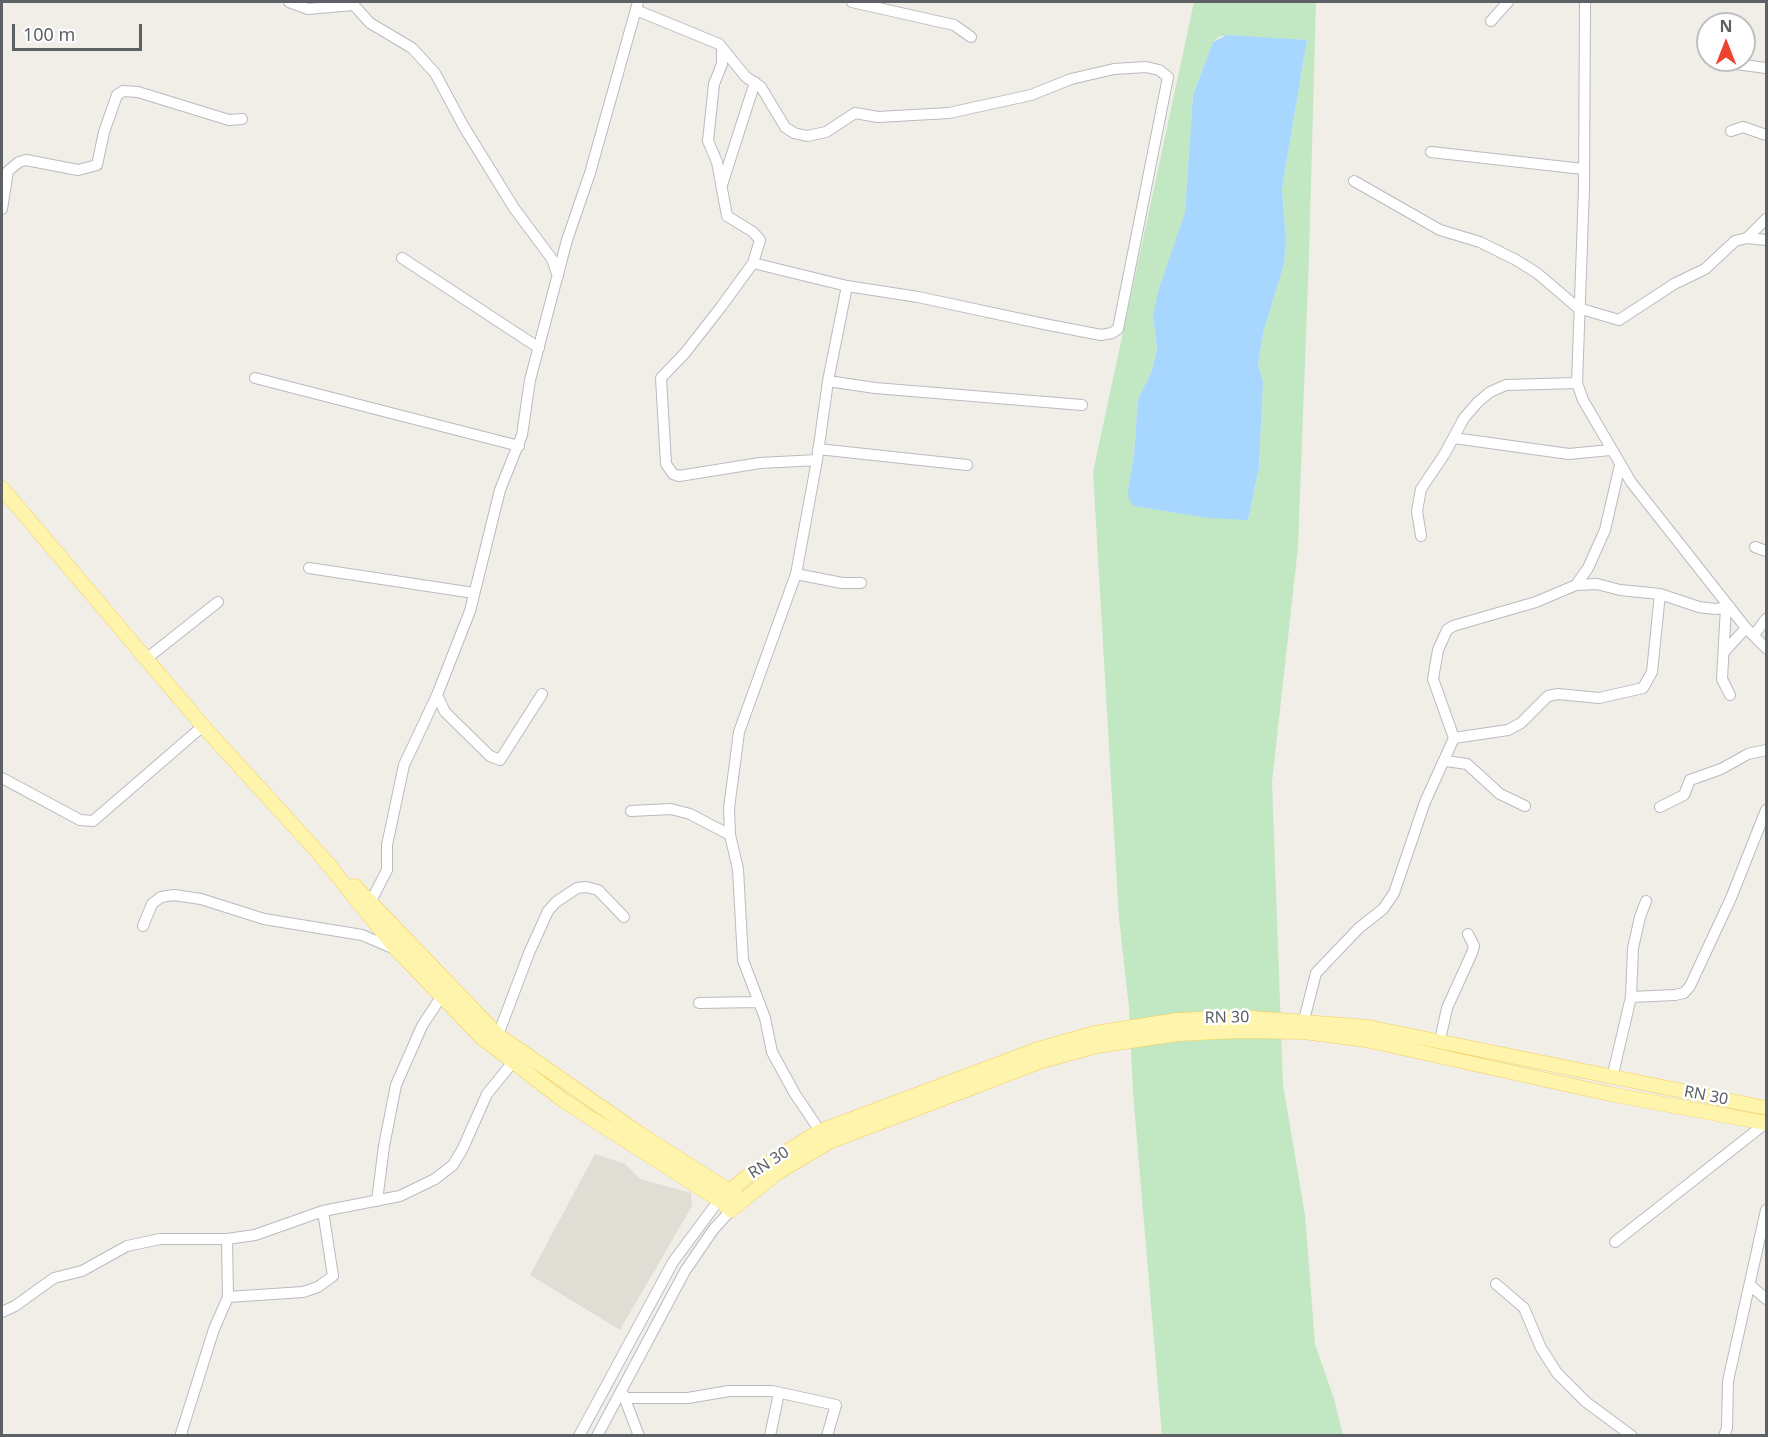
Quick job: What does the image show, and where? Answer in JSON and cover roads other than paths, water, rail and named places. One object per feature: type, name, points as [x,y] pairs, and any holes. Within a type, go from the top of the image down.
[{"type":"main road","name":"RN 30","points":[[2,488],[203,726],[324,859],[397,950],[481,1038],[564,1101],[720,1200],[731,1210],[777,1173],[828,1142],[980,1084],[1096,1046],[1178,1034],[1239,1031],[1304,1032],[1366,1040],[1610,1094],[1766,1123]]},
{"type":"main road","name":"RN 30","points":[[324,859],[371,902],[498,1035],[640,1134],[730,1190],[741,1200]]},
{"type":"main road","name":"RN 30","points":[[720,1200],[730,1190],[820,1131],[1038,1049],[1095,1033],[1177,1020],[1240,1017],[1304,1020],[1368,1027],[1767,1108]]},
{"type":"street","points":[[289,2],[308,9],[352,3],[379,30],[412,48],[435,73],[464,127],[514,208],[546,250],[558,276]]},
{"type":"street","points":[[852,2],[954,25],[971,37]]},
{"type":"street","points":[[1491,21],[1508,2]]},
{"type":"street","points":[[1585,2],[1577,383],[1583,400],[1620,465],[1728,607],[1767,648]]},
{"type":"street","points":[[371,902],[387,870],[387,846],[404,765],[464,631],[500,490],[509,463],[519,446],[530,380],[637,6],[716,41],[746,77],[755,82],[768,98],[785,128],[807,136],[826,132],[855,112],[878,117],[949,113],[1031,94],[1071,79],[1114,69],[1146,67],[1160,70],[1168,77],[1118,329],[1112,333],[1101,335],[918,297],[847,286],[753,263]]},
{"type":"street","points":[[722,47],[722,64],[714,84],[708,141],[722,185],[727,216],[753,232],[760,240],[753,263],[685,353],[661,378],[666,464],[673,474],[679,476],[818,454],[967,465]]},
{"type":"street","points":[[722,185],[755,82]]},
{"type":"street","points":[[2,209],[8,171],[19,162],[26,160],[78,170],[97,165],[104,132],[117,95],[123,91],[138,92],[229,120],[242,119]]},
{"type":"street","points":[[1731,131],[1743,127],[1767,135]]},
{"type":"street","points":[[1431,152],[1582,169]]},
{"type":"street","points":[[1354,181],[1440,230],[1480,242],[1516,260],[1537,273],[1578,308],[1619,320],[1674,284],[1705,269],[1729,245],[1748,238],[1767,219]]},
{"type":"street","points":[[1748,238],[1767,240]]},
{"type":"street","points":[[402,258],[539,348]]},
{"type":"street","points":[[820,1131],[795,1094],[772,1052],[759,1002],[743,960],[738,869],[730,835],[731,778],[739,732],[796,574],[818,454],[828,381],[847,286]]},
{"type":"street","points":[[255,378],[519,446]]},
{"type":"street","points":[[828,381],[875,388],[1083,405]]},
{"type":"street","points":[[1421,536],[1417,511],[1421,489],[1454,438],[1464,418],[1497,388],[1548,382],[1577,383]]},
{"type":"street","points":[[1454,438],[1569,454],[1610,450]]},
{"type":"street","points":[[1576,585],[1588,568],[1605,530],[1620,465]]},
{"type":"street","points":[[1755,547],[1767,551]]},
{"type":"street","points":[[309,568],[474,593]]},
{"type":"street","points":[[796,574],[842,583],[861,583]]},
{"type":"street","points":[[1304,1020],[1316,973],[1359,928],[1383,909],[1394,893],[1425,802],[1446,761],[1454,738],[1433,679],[1438,650],[1447,630],[1453,626],[1536,602],[1576,585],[1597,584],[1620,590],[1660,594],[1699,607],[1728,607]]},
{"type":"street","points":[[1454,738],[1508,730],[1521,723],[1548,696],[1558,694],[1599,698],[1643,688],[1652,672],[1660,594]]},
{"type":"street","points":[[146,659],[218,603]]},
{"type":"street","points":[[1728,607],[1722,679],[1730,694]]},
{"type":"street","points":[[1725,651],[1767,619]]},
{"type":"street","points":[[437,695],[445,712],[490,756],[500,760],[542,694]]},
{"type":"street","points":[[427,716],[445,712]]},
{"type":"street","points":[[2,777],[80,820],[93,821],[203,726]]},
{"type":"street","points":[[1660,807],[1683,795],[1690,780],[1721,769],[1748,754],[1767,750]]},
{"type":"street","points":[[1446,761],[1467,764],[1500,794],[1526,806]]},
{"type":"street","points":[[631,812],[671,809],[690,814],[730,835]]},
{"type":"street","points":[[1630,997],[1675,995],[1684,993],[1690,986],[1731,898],[1767,810]]},
{"type":"street","points":[[498,1035],[529,953],[548,911],[556,902],[577,888],[586,887],[598,890],[624,916]]},
{"type":"street","points":[[143,926],[152,904],[161,897],[174,895],[201,899],[264,919],[362,935],[397,950]]},
{"type":"street","points":[[1612,1078],[1630,997],[1633,948],[1646,902]]},
{"type":"street","points":[[1440,1040],[1447,1008],[1473,953],[1474,946],[1468,933]]},
{"type":"street","points":[[377,1201],[384,1146],[396,1085],[422,1026],[441,997]]},
{"type":"street","points":[[699,1003],[759,1002]]},
{"type":"street","points":[[2,1312],[15,1306],[54,1278],[82,1271],[127,1246],[168,1239],[227,1239],[263,1233],[323,1211],[400,1196],[435,1179],[453,1165],[487,1094],[513,1062]]},
{"type":"street","points":[[1615,1242],[1766,1123]]},
{"type":"street","points":[[579,1436],[673,1262],[720,1200]]},
{"type":"street","points":[[597,1436],[623,1395],[685,1271],[713,1230],[731,1210]]},
{"type":"street","points":[[1724,1436],[1727,1428],[1728,1381],[1767,1210]]},
{"type":"street","points":[[228,1297],[303,1292],[318,1287],[333,1276],[323,1211]]},
{"type":"street","points":[[183,1436],[181,1434],[214,1329],[228,1297],[227,1239]]},
{"type":"street","points":[[1496,1284],[1524,1308],[1541,1348],[1557,1373],[1586,1402],[1632,1436]]},
{"type":"street","points":[[1750,1285],[1767,1299]]},
{"type":"street","points":[[623,1395],[688,1398],[750,1390],[779,1393],[836,1405],[827,1436]]},
{"type":"street","points":[[770,1436],[779,1393]]},
{"type":"street","points":[[623,1395],[639,1436]]},
{"type":"water","points":[[1227,35],[1307,40],[1282,189],[1286,240],[1284,265],[1264,329],[1258,365],[1263,382],[1259,468],[1248,520],[1208,518],[1134,506],[1129,500],[1128,489],[1134,455],[1138,399],[1152,371],[1157,348],[1153,317],[1158,292],[1185,212],[1193,95],[1213,42]]}]
